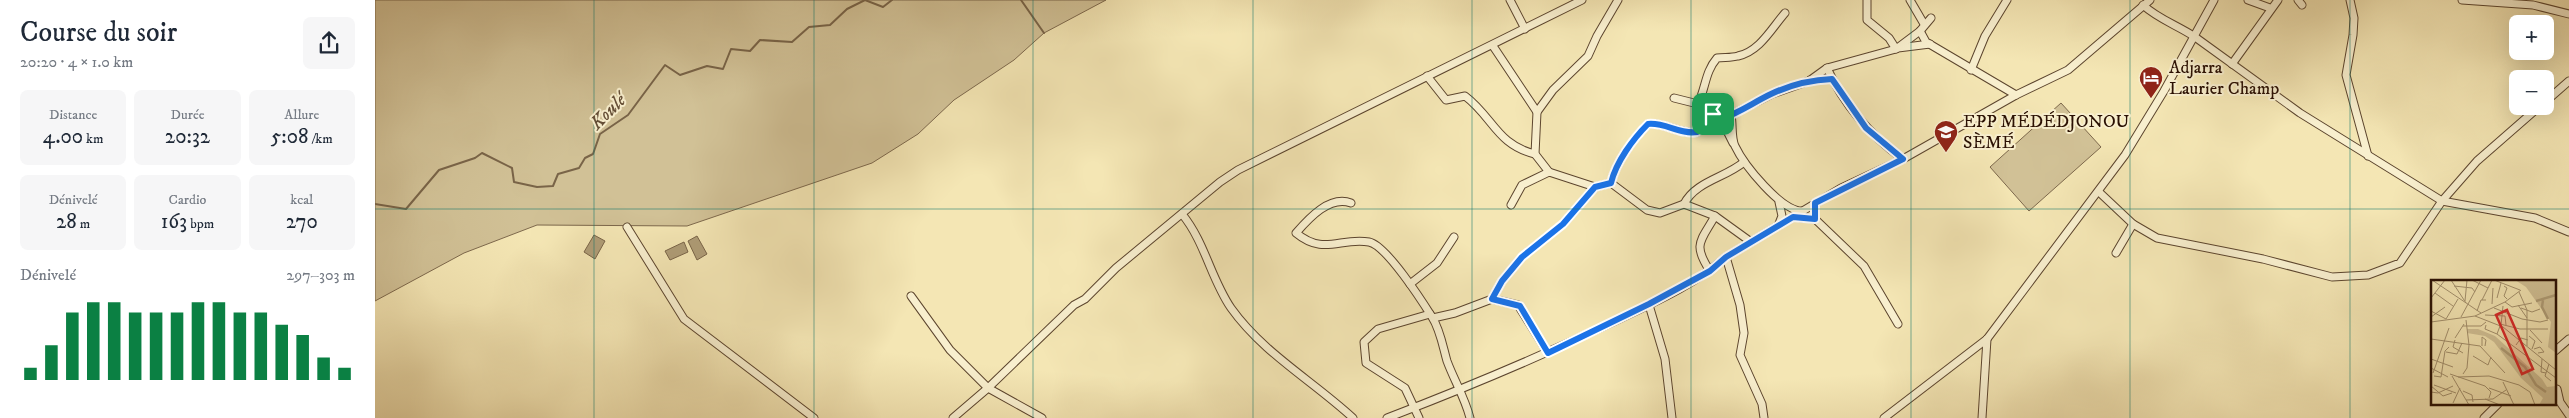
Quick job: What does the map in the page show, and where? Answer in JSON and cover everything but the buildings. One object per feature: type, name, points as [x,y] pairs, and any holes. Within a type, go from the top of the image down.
[{"type":"street","points":[[1510,0],[1525,29]]},
{"type":"street","points":[[953,418],[988,388],[1074,305],[1085,299],[1116,268],[1237,170],[1427,76],[1493,46],[1582,0]]},
{"type":"street","points":[[1535,154],[1537,112],[1553,90],[1588,56],[1617,0]]},
{"type":"street","points":[[1867,0],[1867,20],[1889,38],[1897,49]]},
{"type":"street","points":[[1910,0],[1924,24]]},
{"type":"street","points":[[1971,70],[1985,36],[2007,0]]},
{"type":"street","points":[[1884,418],[1987,339],[2099,192],[2145,123],[2214,2],[2221,0]]},
{"type":"street","points":[[2248,0],[2270,8]]},
{"type":"street","points":[[2232,64],[2270,8],[2278,0]]},
{"type":"street","points":[[2350,0],[2354,18],[2346,75],[2368,156]]},
{"type":"street","points":[[2462,0],[2533,5],[2569,14]]},
{"type":"street","points":[[1387,418],[1548,353],[1649,304],[1710,271],[1726,257],[1815,203],[1903,159],[2016,95],[2068,70],[2114,33],[2146,2],[2155,16],[2195,37],[2300,113],[2443,201],[2535,218],[2569,232]]},
{"type":"street","points":[[1698,104],[1705,88],[1707,73],[1717,58],[1736,56],[1749,52],[1763,40],[1785,13]]},
{"type":"street","points":[[1897,49],[1920,31],[1931,18]]},
{"type":"street","points":[[1920,31],[1931,44],[1971,70],[2016,95]]},
{"type":"street","points":[[1721,119],[1772,94],[1809,80],[1827,68],[1897,49],[1931,44]]},
{"type":"street","points":[[1493,46],[1537,112]]},
{"type":"street","points":[[1827,68],[1832,79],[1866,128],[1903,159]]},
{"type":"street","points":[[1427,76],[1446,100],[1465,96],[1498,134],[1514,147],[1535,154],[1549,172],[1595,187],[1611,183]]},
{"type":"street","points":[[1809,80],[1832,79]]},
{"type":"street","points":[[2554,94],[2569,81]]},
{"type":"street","points":[[1674,98],[1698,104],[1721,119],[1744,162],[1779,201],[1793,211],[1802,211]]},
{"type":"street","points":[[1611,183],[1613,175],[1632,143],[1648,124],[1656,123],[1693,133],[1697,132],[1713,114]]},
{"type":"street","points":[[1731,115],[1734,144]]},
{"type":"street","points":[[2099,192],[2133,224],[2157,238],[2263,259],[2332,277],[2350,277],[2376,273],[2400,263],[2443,201],[2477,161],[2530,115]]},
{"type":"street","points":[[1684,204],[1693,190],[1737,168],[1744,162]]},
{"type":"street","points":[[1511,205],[1521,186],[1549,172]]},
{"type":"street","points":[[1611,183],[1647,210],[1656,213],[1684,204],[1715,216],[1751,242]]},
{"type":"street","points":[[1492,299],[1502,281],[1522,257],[1563,224],[1595,187]]},
{"type":"street","points":[[1351,203],[1343,200],[1335,201],[1314,215],[1296,233],[1308,242],[1324,246],[1370,242],[1380,247],[1410,284],[1431,316],[1469,418]]},
{"type":"street","points":[[1778,226],[1782,216],[1779,201]]},
{"type":"street","points":[[1815,203],[1815,219]]},
{"type":"street","points":[[1182,214],[1205,251],[1230,306],[1240,320],[1262,342],[1353,418]]},
{"type":"street","points":[[1710,271],[1700,255],[1699,248],[1715,216]]},
{"type":"street","points":[[1793,217],[1815,219],[1864,266],[1898,324]]},
{"type":"street","points":[[2117,253],[2133,224]]},
{"type":"street","points":[[627,227],[684,319],[814,418]]},
{"type":"street","points":[[1410,284],[1437,263],[1454,237]]},
{"type":"street","points":[[1726,257],[1740,305],[1744,333],[1740,356],[1762,404],[1764,418]]},
{"type":"street","points":[[911,296],[950,350],[988,388],[1042,418]]},
{"type":"street","points":[[1419,418],[1405,388],[1366,363],[1364,342],[1378,329],[1465,310],[1492,299],[1520,306],[1548,353]]},
{"type":"street","points":[[1649,304],[1665,359],[1672,418]]},
{"type":"street","points":[[1981,418],[1987,339]]},
{"type":"street","points":[[2557,349],[2569,339]]},
{"type":"street","points":[[2557,389],[2559,402],[2569,415]]},
{"type":"street","points":[[2484,418],[2496,406]]},
{"type":"shaded area","points":[[375,0],[1106,0],[1044,33],[1014,60],[954,100],[918,134],[872,163],[687,226],[537,225],[464,253],[375,301]]},
{"type":"shaded area","points":[[2061,103],[2101,147],[2029,211],[1990,167]]},
{"type":"shaded area","points":[[594,235],[605,241],[595,259],[584,252]]},
{"type":"shaded area","points":[[697,236],[707,254],[697,260],[688,241]]},
{"type":"shaded area","points":[[684,242],[688,252],[670,260],[665,251]]},
{"type":"waterway","name":"Koulé","points":[[375,204],[406,209],[439,170],[475,158],[482,153],[512,168],[514,182],[537,187],[553,186],[558,174],[579,168],[585,158],[593,154],[600,134],[628,115],[665,65],[680,75],[707,66],[723,69],[731,49],[750,51],[760,40],[792,42],[809,27],[830,25],[847,9],[865,0],[883,7],[892,0]]},
{"type":"waterway","points":[[1021,0],[1044,33]]},
{"type":"place","name":"Adjarra Laurier Champ","points":[[2151,99]]},
{"type":"place","name":"EPP MÉDÉDJONOU SÈMÉ","points":[[1946,153]]},
{"type":"route","points":[[1832,79],[1843,98],[1866,128],[1903,159],[1841,188],[1815,203],[1815,219],[1804,216],[1793,217],[1726,257],[1710,271],[1649,304],[1548,353],[1520,306],[1492,299],[1502,281],[1522,257],[1563,224],[1595,187],[1611,183],[1613,175],[1632,143],[1648,124],[1656,123],[1693,133],[1697,132],[1713,114],[1721,119],[1772,94],[1809,80],[1832,79]]}]
